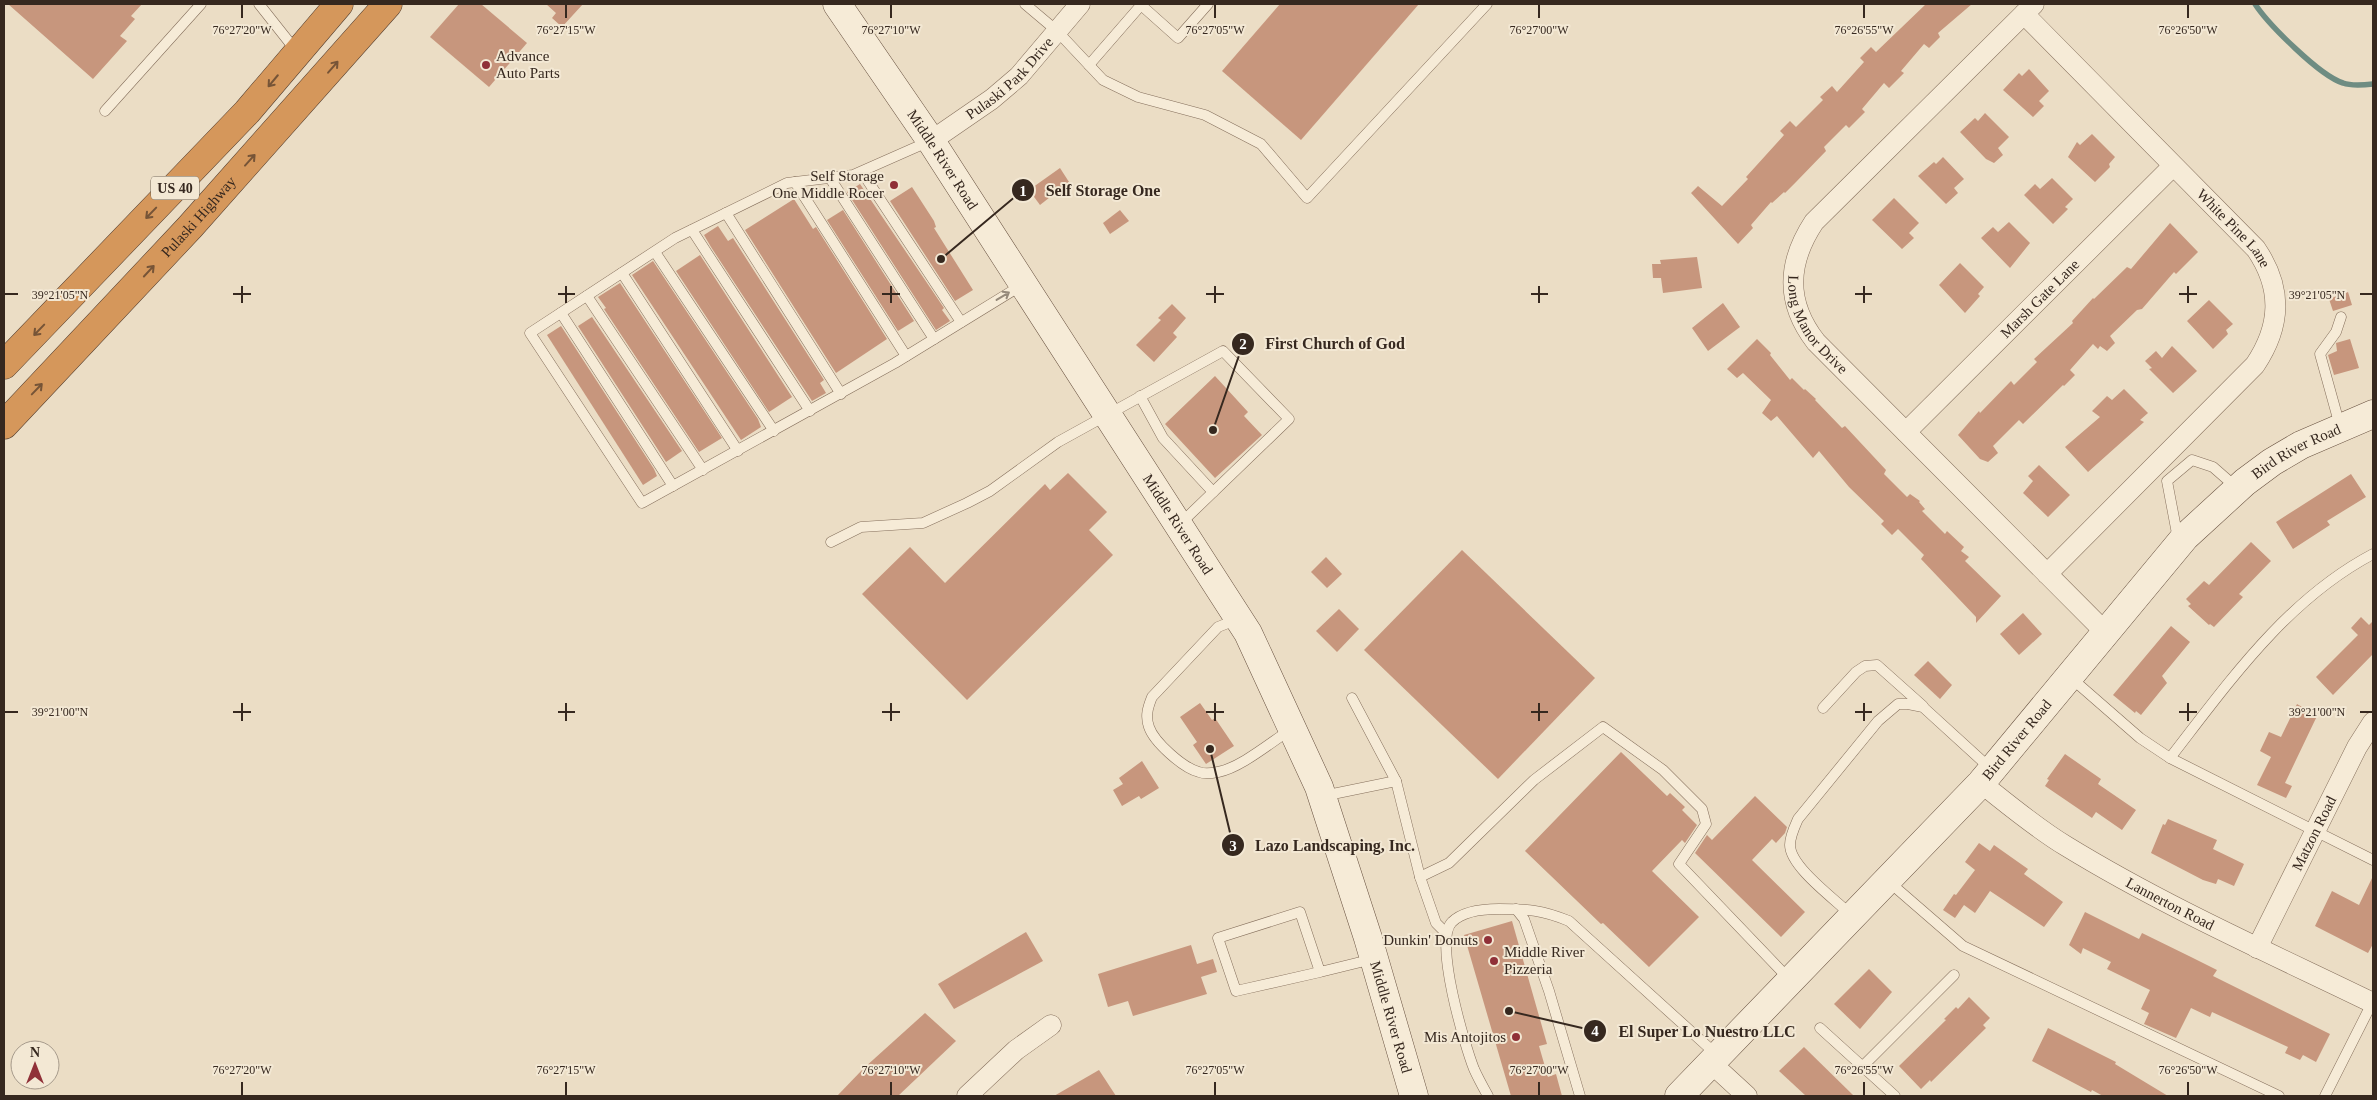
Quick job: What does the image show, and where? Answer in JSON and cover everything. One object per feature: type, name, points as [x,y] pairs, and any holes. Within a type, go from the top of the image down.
[{"type":"highway","name":"US 40","points":[[4,366],[248,112],[339,4]]},
{"type":"highway","name":"Pulaski Highway","points":[[4,425],[190,227],[388,4]]},
{"type":"street","name":"Middle River Road","points":[[837,4],[931,141],[1239,618],[1293,728],[1322,797],[1374,959],[1414,1096]]},
{"type":"street","name":"Pulaski Park Drive","points":[[931,141],[992,100],[1019,76],[1080,4]]},
{"type":"street","name":"White Pine Lane","points":[[2029,9],[2173,166],[2256,249],[2271,277],[2276,296],[2276,315],[2272,334],[2265,350],[2255,365],[2047,574]]},
{"type":"street","name":"Long Manor Drive","points":[[2029,9],[1814,222],[1803,238],[1796,256],[1793,274],[1794,294],[1798,312],[1806,329],[1816,342],[2105,632]]},
{"type":"street","name":"Marsh Gate Lane","points":[[1906,432],[2173,166]]},
{"type":"street","name":"Bird River Road","points":[[1679,1096],[1986,776],[2179,545],[2237,489],[2272,462],[2301,445],[2373,414]]},
{"type":"street","name":"Matzon Road","points":[[2257,948],[2358,747],[2373,722]]},
{"type":"street","name":"Lannerton Road","points":[[1986,776],[2029,821],[2066,846],[2257,948],[2373,1002]]},
{"type":"street","points":[[967,1096],[1016,1050],[1051,1025]]},
{"type":"street","points":[[1715,1060],[1747,1096]]},
{"type":"lane","points":[[105,111],[201,4]]},
{"type":"lane","points":[[259,4],[298,52]]},
{"type":"lane","points":[[1025,4],[1057,31],[1103,80],[1138,97],[1204,115],[1261,144],[1307,198],[1487,4]]},
{"type":"lane","points":[[1089,65],[1141,4],[1178,38],[1208,4]]},
{"type":"lane","points":[[931,141],[862,172],[787,183],[692,230],[530,332],[642,503],[841,394],[1023,284]]},
{"type":"lane","points":[[862,172],[961,322]]},
{"type":"lane","points":[[830,178],[934,339]]},
{"type":"lane","points":[[795,182],[906,356]]},
{"type":"lane","points":[[726,214],[841,394]]},
{"type":"lane","points":[[692,230],[810,411]]},
{"type":"lane","points":[[655,252],[774,431]]},
{"type":"lane","points":[[622,273],[738,451]]},
{"type":"lane","points":[[587,296],[703,470]]},
{"type":"lane","points":[[561,313],[673,486]]},
{"type":"lane","points":[[2340,427],[2320,354],[2336,332],[2341,317]]},
{"type":"lane","points":[[831,542],[861,526],[923,523],[958,507],[990,491],[1058,442],[1223,351],[1289,419],[1179,525]]},
{"type":"lane","points":[[1140,396],[1163,438],[1213,492]]},
{"type":"lane","points":[[2179,545],[2167,481],[2192,460],[2213,467],[2237,489]]},
{"type":"lane","points":[[2170,758],[2225,688],[2283,621],[2339,575],[2373,554]]},
{"type":"lane","points":[[1239,618],[1218,627],[1152,697],[1148,708],[1148,726],[1154,737],[1188,766],[1199,772],[1217,772],[1229,769],[1293,728]]},
{"type":"lane","points":[[1823,708],[1860,669],[1865,666],[1877,665],[1923,707],[1986,776]]},
{"type":"lane","points":[[2069,676],[2140,738],[2170,758],[2373,860]]},
{"type":"lane","points":[[1352,698],[1396,781],[1420,877],[1436,923],[1446,932]]},
{"type":"lane","points":[[1853,916],[1800,867],[1792,857],[1790,846],[1792,833],[1798,819],[1878,721],[1898,704],[1923,707]]},
{"type":"lane","points":[[1420,877],[1449,863],[1534,780],[1603,726],[1663,770],[1702,809],[1706,824],[1679,864],[1790,981]]},
{"type":"lane","points":[[1322,797],[1396,781]]},
{"type":"lane","points":[[1887,880],[1963,946],[2279,1096]]},
{"type":"lane","points":[[1488,1096],[1474,1069],[1460,1020],[1445,952],[1446,932],[1451,922],[1466,914],[1487,909],[1516,909],[1549,913],[1569,921],[1715,1060]]},
{"type":"lane","points":[[1516,909],[1524,919],[1549,992],[1580,1096]]},
{"type":"lane","points":[[1320,972],[1300,912],[1218,938],[1236,991],[1320,972],[1374,959]]},
{"type":"lane","points":[[1862,1067],[1954,975]]},
{"type":"lane","points":[[2325,1096],[2373,1002]]},
{"type":"lane","points":[[1820,1028],[1894,1096]]},
{"type":"building","points":[[8,4],[142,4],[131,16],[135,19],[120,36],[127,41],[93,79]]},
{"type":"building","name":"Advance Auto Parts","points":[[459,4],[481,4],[527,43],[489,87],[430,37]]},
{"type":"building","points":[[546,4],[583,4],[562,27],[552,18],[556,13]]},
{"type":"building","points":[[1280,4],[1419,4],[1301,140],[1222,71]]},
{"type":"building","points":[[1926,4],[1972,4],[1938,33],[1940,37],[1929,48],[1924,44],[1901,71],[1904,73],[1889,88],[1884,83],[1862,109],[1865,112],[1849,128],[1846,125],[1824,147],[1826,151],[1796,182],[1785,193],[1771,202],[1751,225],[1753,228],[1738,244],[1691,193],[1698,186],[1722,206],[1748,179],[1746,177],[1784,135],[1780,131],[1790,121],[1796,127],[1823,100],[1820,97],[1832,86],[1837,92],[1864,62],[1860,58],[1871,47],[1876,52]]},
{"type":"building","points":[[2029,69],[2049,91],[2039,101],[2044,106],[2033,117],[2003,90],[2019,73],[2022,76]]},
{"type":"building","points":[[1985,113],[2009,137],[1998,148],[2003,155],[1994,163],[1986,159],[1960,132],[1975,118],[1978,121]]},
{"type":"building","points":[[2092,134],[2115,157],[2109,164],[2110,167],[2095,182],[2068,157],[2077,142],[2080,145]]},
{"type":"building","points":[[1943,157],[1964,179],[1954,188],[1958,193],[1946,204],[1918,176]]},
{"type":"building","points":[[1060,168],[1069,182],[1040,205],[1029,190]]},
{"type":"building","points":[[2052,178],[2073,199],[2065,207],[2068,209],[2053,224],[2024,195],[2035,184],[2040,189]]},
{"type":"building","points":[[860,184],[944,308],[942,310],[950,321],[936,330],[847,192]]},
{"type":"building","points":[[912,187],[934,221],[936,227],[934,228],[973,290],[955,301],[890,201]]},
{"type":"building","points":[[1894,198],[1919,223],[1909,233],[1914,238],[1902,249],[1872,220]]},
{"type":"building","points":[[794,199],[813,229],[816,227],[887,339],[836,373],[745,230]]},
{"type":"building","points":[[843,210],[914,321],[898,331],[827,220]]},
{"type":"building","points":[[1120,210],[1129,221],[1110,234],[1103,223]]},
{"type":"building","points":[[2009,222],[2030,243],[2010,268],[1981,238],[1993,227],[1998,232]]},
{"type":"building","points":[[2170,223],[2198,252],[2176,274],[2174,272],[2142,309],[2137,310],[2110,336],[2115,343],[2107,351],[2100,346],[2098,349],[2093,344],[2070,370],[2075,375],[2023,424],[2019,420],[1993,446],[1998,453],[1988,462],[1980,459],[1958,435],[1979,411],[1980,413],[2011,381],[2014,385],[2037,362],[2034,359],[2073,323],[2072,321],[2093,298],[2127,267],[2131,269]]},
{"type":"building","points":[[718,226],[728,241],[733,238],[824,380],[820,383],[826,393],[812,401],[711,247],[704,235]]},
{"type":"building","points":[[700,255],[792,397],[769,412],[676,271]]},
{"type":"building","points":[[1697,257],[1702,288],[1663,293],[1661,278],[1653,278],[1652,264],[1661,264],[1660,260]]},
{"type":"building","points":[[653,261],[758,419],[761,427],[741,440],[632,275]]},
{"type":"building","points":[[1960,263],[1984,287],[1978,294],[1980,296],[1965,313],[1939,285]]},
{"type":"building","points":[[620,283],[722,438],[699,452],[604,309],[606,308],[598,297]]},
{"type":"building","points":[[2348,292],[2352,305],[2333,311],[2329,299]]},
{"type":"building","points":[[2209,300],[2233,324],[2226,330],[2228,334],[2213,349],[2187,321]]},
{"type":"building","points":[[1723,303],[1740,327],[1708,351],[1692,328]]},
{"type":"building","points":[[1172,304],[1186,318],[1173,333],[1177,337],[1154,362],[1136,345],[1161,320],[1158,318]]},
{"type":"building","points":[[592,317],[682,451],[666,462],[578,326]]},
{"type":"building","points":[[561,326],[654,469],[657,476],[643,485],[547,335]]},
{"type":"building","points":[[1757,339],[1771,353],[1770,355],[1790,380],[1792,378],[1816,399],[1842,428],[1845,426],[1886,470],[1884,474],[1907,497],[1910,494],[1920,501],[1925,509],[1922,511],[1945,534],[1947,531],[1964,547],[1961,551],[1969,557],[1965,561],[2001,596],[1976,623],[1976,617],[1921,559],[1924,555],[1898,529],[1892,535],[1881,524],[1884,521],[1849,487],[1819,451],[1813,458],[1777,416],[1771,421],[1762,413],[1771,400],[1743,373],[1737,378],[1727,369]]},
{"type":"building","points":[[2350,339],[2359,368],[2334,375],[2328,355],[2337,351],[2336,343]]},
{"type":"building","points":[[2172,346],[2197,371],[2173,393],[2149,369],[2152,368],[2145,361],[2156,351],[2162,358]]},
{"type":"building","points":[[1215,376],[1248,412],[1244,416],[1262,435],[1215,478],[1165,424]]},
{"type":"building","points":[[2124,389],[2148,413],[2140,420],[2144,422],[2088,472],[2065,447],[2100,417],[2092,411],[2107,396],[2112,400]]},
{"type":"building","points":[[2039,465],[2070,495],[2048,517],[2023,493],[2033,481],[2028,476]]},
{"type":"building","points":[[1068,473],[1107,512],[1089,530],[1113,555],[967,700],[862,594],[910,547],[945,583],[1045,484],[1050,490]]},
{"type":"building","points":[[2351,474],[2366,497],[2327,521],[2330,525],[2293,549],[2276,522]]},
{"type":"building","points":[[2251,542],[2271,561],[2239,594],[2243,597],[2214,627],[2209,625],[2188,606],[2191,604],[2186,599],[2204,581],[2209,585]]},
{"type":"building","points":[[1462,550],[1595,678],[1498,779],[1364,650]]},
{"type":"building","points":[[1326,557],[1342,574],[1327,588],[1311,572]]},
{"type":"building","points":[[1339,609],[1359,629],[1337,652],[1316,631]]},
{"type":"building","points":[[2023,613],[2042,634],[2019,655],[2000,634]]},
{"type":"building","points":[[2361,617],[2369,625],[2373,621],[2373,654],[2333,695],[2316,677],[2358,635],[2351,628]]},
{"type":"building","points":[[2171,626],[2190,642],[2162,676],[2167,683],[2141,715],[2136,711],[2135,713],[2113,695]]},
{"type":"building","points":[[1928,661],[1952,685],[1940,699],[1914,675]]},
{"type":"building","points":[[1200,703],[1212,720],[1215,718],[1234,746],[1206,764],[1193,745],[1197,742],[1180,717]]},
{"type":"building","points":[[2297,704],[2317,716],[2285,783],[2292,786],[2286,798],[2257,785],[2271,757],[2260,751],[2269,732],[2281,737]]},
{"type":"building","points":[[1621,752],[1667,796],[1670,793],[1685,807],[1682,810],[1697,825],[1685,843],[1682,840],[1652,871],[1699,917],[1649,967],[1525,851]]},
{"type":"building","points":[[2065,754],[2101,779],[2098,784],[2136,810],[2122,830],[2096,812],[2092,818],[2045,786],[2049,780],[2047,779]]},
{"type":"building","points":[[1142,761],[1159,788],[1141,799],[1139,796],[1122,806],[1113,790],[1123,784],[1119,778]]},
{"type":"building","points":[[1755,796],[1787,827],[1785,833],[1776,843],[1772,839],[1752,860],[1805,912],[1781,937],[1695,853],[1707,835],[1712,840]]},
{"type":"building","points":[[2168,819],[2217,840],[2213,849],[2244,864],[2234,886],[2218,879],[2216,884],[2203,880],[2151,853],[2163,824],[2165,825]]},
{"type":"building","points":[[1979,843],[1990,851],[1994,845],[2028,869],[2024,874],[2063,902],[2044,927],[1990,891],[1975,913],[1964,905],[1955,918],[1943,910],[1975,870],[1965,862]]},
{"type":"building","points":[[2373,876],[2373,944],[2368,953],[2315,926],[2332,891],[2359,905]]},
{"type":"building","points":[[2085,912],[2139,939],[2142,933],[2191,957],[2217,970],[2213,976],[2330,1034],[2316,1062],[2303,1055],[2300,1060],[2285,1053],[2288,1047],[2212,1012],[2210,1017],[2191,1008],[2176,1038],[2144,1024],[2149,1013],[2141,1009],[2150,990],[2107,969],[2111,962],[2083,948],[2081,954],[2069,945]]},
{"type":"building","points":[[1512,921],[1547,1044],[1539,1046],[1548,1077],[1556,1074],[1562,1096],[1511,1096],[1464,935]]},
{"type":"building","points":[[1026,932],[1043,961],[954,1009],[938,984]]},
{"type":"building","points":[[1191,945],[1197,964],[1213,959],[1217,972],[1201,977],[1207,994],[1133,1016],[1128,1001],[1108,1007],[1098,974]]},
{"type":"building","points":[[1869,969],[1892,992],[1860,1029],[1834,1004]]},
{"type":"building","points":[[1969,997],[1990,1018],[1983,1025],[1986,1028],[1931,1082],[1930,1080],[1921,1089],[1899,1066],[1946,1020],[1944,1019],[1956,1007],[1958,1009]]},
{"type":"building","points":[[925,1013],[956,1041],[898,1096],[837,1096],[864,1068]]},
{"type":"building","points":[[2048,1028],[2116,1062],[2115,1064],[2168,1096],[2103,1096],[2092,1090],[2091,1092],[2032,1061]]},
{"type":"building","points":[[1804,1047],[1854,1096],[1806,1096],[1779,1071]]},
{"type":"building","points":[[1099,1070],[1116,1096],[1054,1096]]},
{"type":"waterway","points":[[2255,4],[2282,36],[2321,71],[2346,84],[2373,84]]},
{"type":"place","name":"Advance Auto Parts","points":[[486,65]]},
{"type":"place","name":"Self Storage One Middle Rocer","points":[[894,185]]},
{"type":"place","name":"Self Storage One","points":[[941,259]]},
{"type":"place","name":"First Church of God","points":[[1213,430]]},
{"type":"place","name":"Lazo Landscaping, Inc.","points":[[1210,749]]},
{"type":"place","name":"Dunkin' Donuts","points":[[1488,940]]},
{"type":"place","name":"Middle River Pizzeria","points":[[1494,961]]},
{"type":"place","name":"El Super Lo Nuestro LLC","points":[[1509,1011]]},
{"type":"place","name":"Mis Antojitos","points":[[1516,1037]]}]
